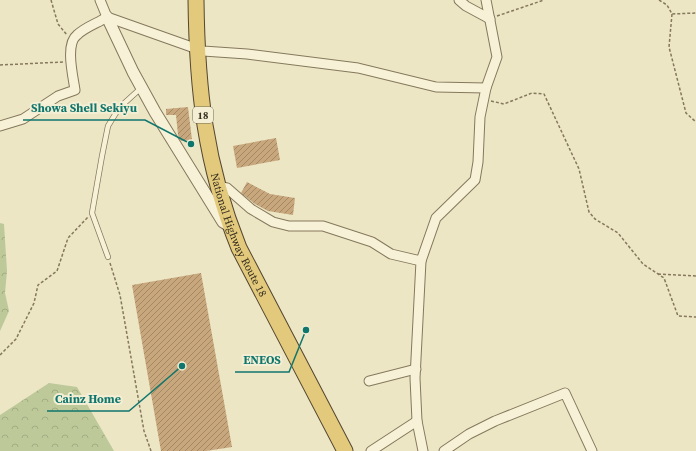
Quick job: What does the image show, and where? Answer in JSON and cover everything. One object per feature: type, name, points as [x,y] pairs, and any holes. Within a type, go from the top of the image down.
[{"type":"highway","name":"National Highway Route 18","points":[[196,0],[202,113],[217,186],[242,254],[345,451]]},
{"type":"street","points":[[100,0],[141,88],[223,222],[231,227]]},
{"type":"street","points":[[459,0],[466,6],[490,19]]},
{"type":"street","points":[[423,451],[417,420],[416,369],[421,261],[436,218],[475,180],[478,162],[480,117],[486,88],[497,57],[486,0]]},
{"type":"street","points":[[0,126],[23,119],[58,96],[75,90],[71,61],[71,42],[77,35],[107,17]]},
{"type":"street","points":[[107,17],[198,50],[358,68],[436,87],[486,88]]},
{"type":"street","points":[[199,183],[202,185],[227,188],[251,209],[273,222],[288,226],[322,226],[372,242],[391,254],[421,261]]},
{"type":"street","points":[[369,381],[416,369]]},
{"type":"street","points":[[444,451],[469,434],[495,420],[565,393],[592,451]]},
{"type":"street","points":[[371,451],[417,420]]},
{"type":"lane","points":[[108,257],[92,213],[108,126],[119,108],[141,88]]},
{"type":"path","points":[[52,0],[58,24],[71,42]]},
{"type":"path","points":[[490,19],[544,0]]},
{"type":"path","points":[[659,0],[667,5],[672,14],[669,47],[686,113],[696,122]]},
{"type":"path","points":[[672,14],[696,13]]},
{"type":"path","points":[[0,66],[71,61]]},
{"type":"path","points":[[484,99],[504,104],[532,93],[544,94],[578,169],[589,212],[595,219],[618,232],[643,264],[664,278],[678,316],[696,317]]},
{"type":"path","points":[[0,355],[16,339],[34,303],[38,285],[57,271],[68,238],[92,213]]},
{"type":"path","points":[[108,257],[120,296],[144,431],[151,451]]},
{"type":"path","points":[[658,274],[696,276]]},
{"type":"green space","points":[[0,223],[4,224],[7,271],[5,293],[9,311],[0,331]]},
{"type":"green space","points":[[49,383],[77,387],[114,451],[0,451],[0,415]]},
{"type":"building","points":[[188,107],[192,140],[181,141],[178,135],[176,115],[166,115],[166,109]]},
{"type":"building","points":[[276,138],[280,160],[237,168],[233,146]]},
{"type":"building","points":[[247,182],[270,194],[295,198],[293,215],[268,211],[255,204],[241,193]]},
{"type":"building","points":[[201,273],[232,447],[206,451],[161,451],[132,285]]},
{"type":"place","name":"Showa Shell Sekiyu","points":[[191,144]]},
{"type":"place","name":"ENEOS","points":[[306,330]]},
{"type":"place","name":"Cainz Home","points":[[182,366]]}]
